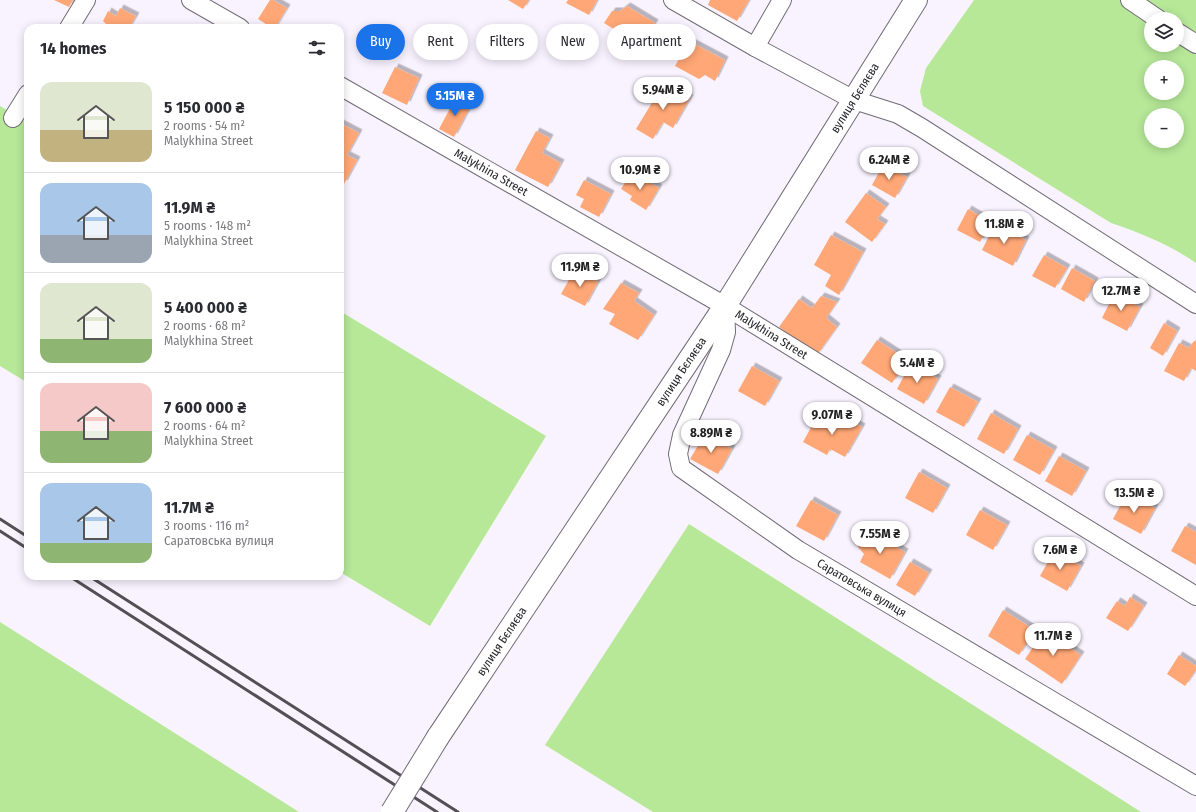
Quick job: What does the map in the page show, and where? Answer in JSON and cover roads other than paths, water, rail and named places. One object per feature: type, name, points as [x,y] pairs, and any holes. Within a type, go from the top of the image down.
[{"type":"street","points":[[71,24],[86,0]]},
{"type":"street","points":[[191,0],[233,24]]},
{"type":"street","points":[[673,0],[755,47],[854,100],[898,114],[1196,304]]},
{"type":"street","points":[[755,47],[782,0]]},
{"type":"street","name":"вулиця Бєляєва","points":[[392,812],[438,736],[725,306],[916,0]]},
{"type":"street","points":[[1130,0],[1148,12]]},
{"type":"street","points":[[1184,36],[1196,44]]},
{"type":"street","name":"Malykhina Street","points":[[344,88],[725,306],[1196,596]]},
{"type":"street","points":[[13,118],[24,100]]},
{"type":"street","name":"Саратовська вулиця","points":[[725,306],[726,332],[721,350],[682,435],[678,454],[681,468],[798,550],[1196,786]]},
{"type":"railway","points":[[0,519],[24,534]]},
{"type":"railway","points":[[0,531],[24,546]]},
{"type":"railway","points":[[75,580],[437,812]]},
{"type":"railway","points":[[95,580],[458,812]]}]
